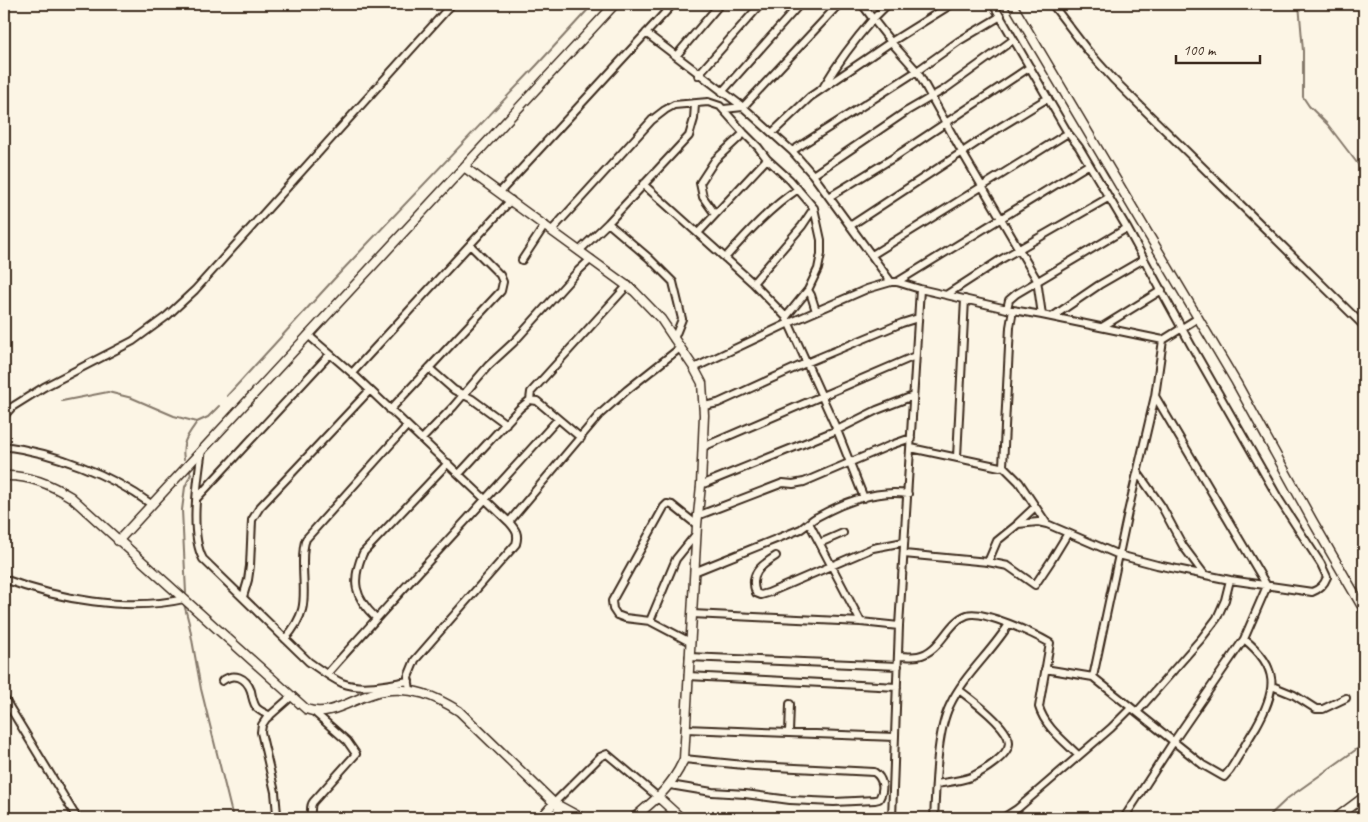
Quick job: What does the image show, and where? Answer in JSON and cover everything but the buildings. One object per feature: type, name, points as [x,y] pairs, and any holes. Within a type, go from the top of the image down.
[{"type":"street","points":[[4,416],[12,407],[44,386],[133,341],[167,316],[208,276],[452,4]]},
{"type":"street","points":[[118,541],[615,4]]},
{"type":"street","points":[[500,192],[673,4]]},
{"type":"street","points":[[676,56],[720,4]]},
{"type":"street","points":[[698,75],[761,4]]},
{"type":"street","points":[[722,92],[800,4]]},
{"type":"street","points":[[724,109],[743,107],[839,4]]},
{"type":"street","points":[[862,4],[891,42],[917,71],[1037,280],[1042,315]]},
{"type":"street","points":[[822,89],[841,58],[858,36],[888,4]]},
{"type":"street","points":[[772,133],[810,97],[891,42],[952,4]]},
{"type":"street","points":[[993,4],[1127,228],[1280,501],[1321,564],[1327,577],[1325,584],[1319,590],[1312,592],[1230,580],[1119,555],[1047,524],[1029,522],[1018,524]]},
{"type":"street","points":[[1012,4],[1236,382],[1364,610]]},
{"type":"street","points":[[1052,4],[1088,51],[1113,79],[1364,326]]},
{"type":"street","points":[[792,151],[1000,16]]},
{"type":"street","points":[[646,33],[698,75],[743,107],[792,151],[813,175],[894,282],[1010,310],[1163,340],[1198,318]]},
{"type":"street","points":[[813,175],[931,98],[1013,40]]},
{"type":"street","points":[[829,197],[893,158],[1030,67]]},
{"type":"street","points":[[850,226],[1048,98]]},
{"type":"street","points":[[724,109],[731,99]]},
{"type":"street","points":[[522,260],[548,228],[652,120],[664,110],[674,105],[708,102],[724,109],[767,159],[798,189],[814,208],[821,240],[818,269],[808,290],[788,320]]},
{"type":"street","points":[[579,251],[608,223],[689,136],[696,104]]},
{"type":"street","points":[[872,255],[1068,132]]},
{"type":"street","points":[[715,214],[703,197],[700,182],[715,160],[744,133]]},
{"type":"street","points":[[698,233],[767,159]]},
{"type":"street","points":[[694,368],[788,320],[816,311],[867,289],[894,282],[1088,165]]},
{"type":"street","points":[[464,167],[628,286],[651,308],[694,368],[702,383],[704,406],[703,447],[684,759],[670,785],[634,818]]},
{"type":"street","points":[[643,184],[753,283],[788,320],[820,396],[837,430],[864,498]]},
{"type":"street","points":[[725,258],[768,211],[798,189]]},
{"type":"street","points":[[946,296],[967,280],[1108,198]]},
{"type":"street","points":[[352,373],[471,246],[511,200]]},
{"type":"street","points":[[753,283],[802,226],[814,208]]},
{"type":"street","points":[[608,223],[649,258],[673,282],[676,302],[682,319],[674,339]]},
{"type":"street","points":[[1047,524],[1019,482],[1003,466],[1010,327],[1008,300],[1037,280],[1127,228]]},
{"type":"street","points":[[390,410],[501,291],[502,282],[500,275],[471,246]]},
{"type":"street","points":[[1052,317],[1099,285],[1144,258]]},
{"type":"street","points":[[422,439],[488,366],[514,342],[591,259]]},
{"type":"street","points":[[459,474],[520,408],[530,400],[531,392],[628,286]]},
{"type":"street","points":[[892,818],[899,626],[920,289]]},
{"type":"street","points":[[808,290],[816,311]]},
{"type":"street","points":[[1102,327],[1162,290]]},
{"type":"street","points":[[957,457],[965,299]]},
{"type":"street","points":[[704,406],[718,403],[806,363],[918,318]]},
{"type":"street","points":[[308,335],[352,373],[448,463],[517,531],[516,544],[415,660],[408,677],[410,690]]},
{"type":"street","points":[[1093,677],[1155,396],[1163,340]]},
{"type":"street","points":[[509,522],[599,415],[680,348]]},
{"type":"street","points":[[197,498],[330,354]]},
{"type":"street","points":[[703,447],[916,356]]},
{"type":"street","points":[[429,368],[454,390],[472,399],[506,424]]},
{"type":"street","points":[[243,597],[250,566],[252,520],[260,507],[370,390]]},
{"type":"street","points":[[701,485],[837,430],[877,410],[914,396]]},
{"type":"street","points":[[1155,396],[1267,586]]},
{"type":"street","points":[[530,400],[537,401],[581,438]]},
{"type":"street","points":[[327,674],[558,418]]},
{"type":"street","points":[[285,639],[302,616],[306,539],[407,426]]},
{"type":"street","points":[[698,516],[783,483],[804,482],[911,438]]},
{"type":"street","points":[[4,446],[36,452],[108,478],[152,504]]},
{"type":"street","points":[[911,448],[1000,467],[1003,466]]},
{"type":"street","points":[[202,449],[198,475],[196,542],[203,559],[309,662],[327,674],[344,683],[366,687],[409,681]]},
{"type":"street","points":[[376,618],[365,607],[358,596],[357,566],[363,553],[448,463]]},
{"type":"street","points":[[1138,473],[1162,507],[1183,546],[1204,574]]},
{"type":"street","points":[[4,476],[37,480],[71,497],[306,709],[313,712],[347,741],[356,754],[313,802],[309,818]]},
{"type":"street","points":[[694,572],[801,529],[814,518],[831,510],[886,492],[908,494]]},
{"type":"street","points":[[690,642],[650,621],[625,618],[618,615],[613,608],[612,601],[667,504],[672,505],[697,529]]},
{"type":"street","points":[[988,562],[997,541],[1035,507]]},
{"type":"street","points":[[809,523],[861,622]]},
{"type":"street","points":[[650,621],[676,560],[697,529]]},
{"type":"street","points":[[904,554],[988,562],[1012,568],[1035,585],[1052,561],[1068,532]]},
{"type":"street","points":[[820,543],[843,533]]},
{"type":"street","points":[[776,556],[755,574],[753,580],[756,593],[761,595],[768,593],[873,548],[904,542]]},
{"type":"street","points":[[4,579],[58,596],[137,605],[166,603],[184,599]]},
{"type":"street","points":[[1003,818],[1017,810],[1078,755],[1134,710],[1201,639],[1217,618],[1225,600],[1230,580]]},
{"type":"street","points":[[1124,818],[1244,639],[1267,586]]},
{"type":"street","points":[[898,656],[918,656],[930,650],[957,622],[968,614],[975,613],[1008,624],[1050,643],[1039,707],[1042,717],[1049,726],[1078,755]]},
{"type":"street","points":[[692,614],[861,622],[899,626]]},
{"type":"street","points":[[934,818],[939,749],[949,706],[1008,624]]},
{"type":"street","points":[[1045,670],[1093,677],[1203,765],[1224,777],[1261,718],[1269,702],[1272,686],[1266,662],[1255,648],[1244,639]]},
{"type":"street","points":[[689,657],[898,666]]},
{"type":"street","points":[[222,681],[234,675],[239,678],[250,690],[256,706],[270,716]]},
{"type":"street","points":[[688,676],[897,687]]},
{"type":"street","points":[[1272,686],[1316,709],[1323,709],[1346,698]]},
{"type":"street","points":[[313,712],[321,712],[381,691],[410,690],[442,700],[459,711],[557,804],[582,818]]},
{"type":"street","points":[[937,784],[980,773],[1004,754],[1009,746],[1009,739],[1001,728],[974,700],[959,690]]},
{"type":"street","points":[[275,818],[278,814],[275,792],[261,732],[262,725],[292,696]]},
{"type":"street","points":[[4,698],[77,818]]},
{"type":"street","points":[[788,733],[790,704]]},
{"type":"street","points":[[685,729],[895,737]]},
{"type":"street","points":[[541,818],[557,804],[600,757],[607,754],[681,818]]},
{"type":"street","points":[[670,785],[712,792],[817,801],[875,800],[880,799],[883,788],[880,776],[869,771],[754,766],[684,759]]},
{"type":"street","points":[[1336,818],[1364,796]]},
{"type":"street","points":[[554,818],[557,804]]},
{"type":"waterway","points":[[227,396],[335,278],[593,4]]},
{"type":"waterway","points":[[1299,4],[1303,51],[1303,97],[1309,106],[1328,125],[1364,172]]},
{"type":"waterway","points":[[62,401],[108,392],[132,398],[174,416],[197,422],[208,417],[219,406]]},
{"type":"waterway","points":[[184,459],[184,443],[197,422]]},
{"type":"waterway","points":[[186,593],[182,510],[185,487],[191,474],[189,470]]},
{"type":"waterway","points":[[184,604],[201,689],[233,818]]},
{"type":"waterway","points":[[1267,818],[1288,798],[1364,744]]}]
